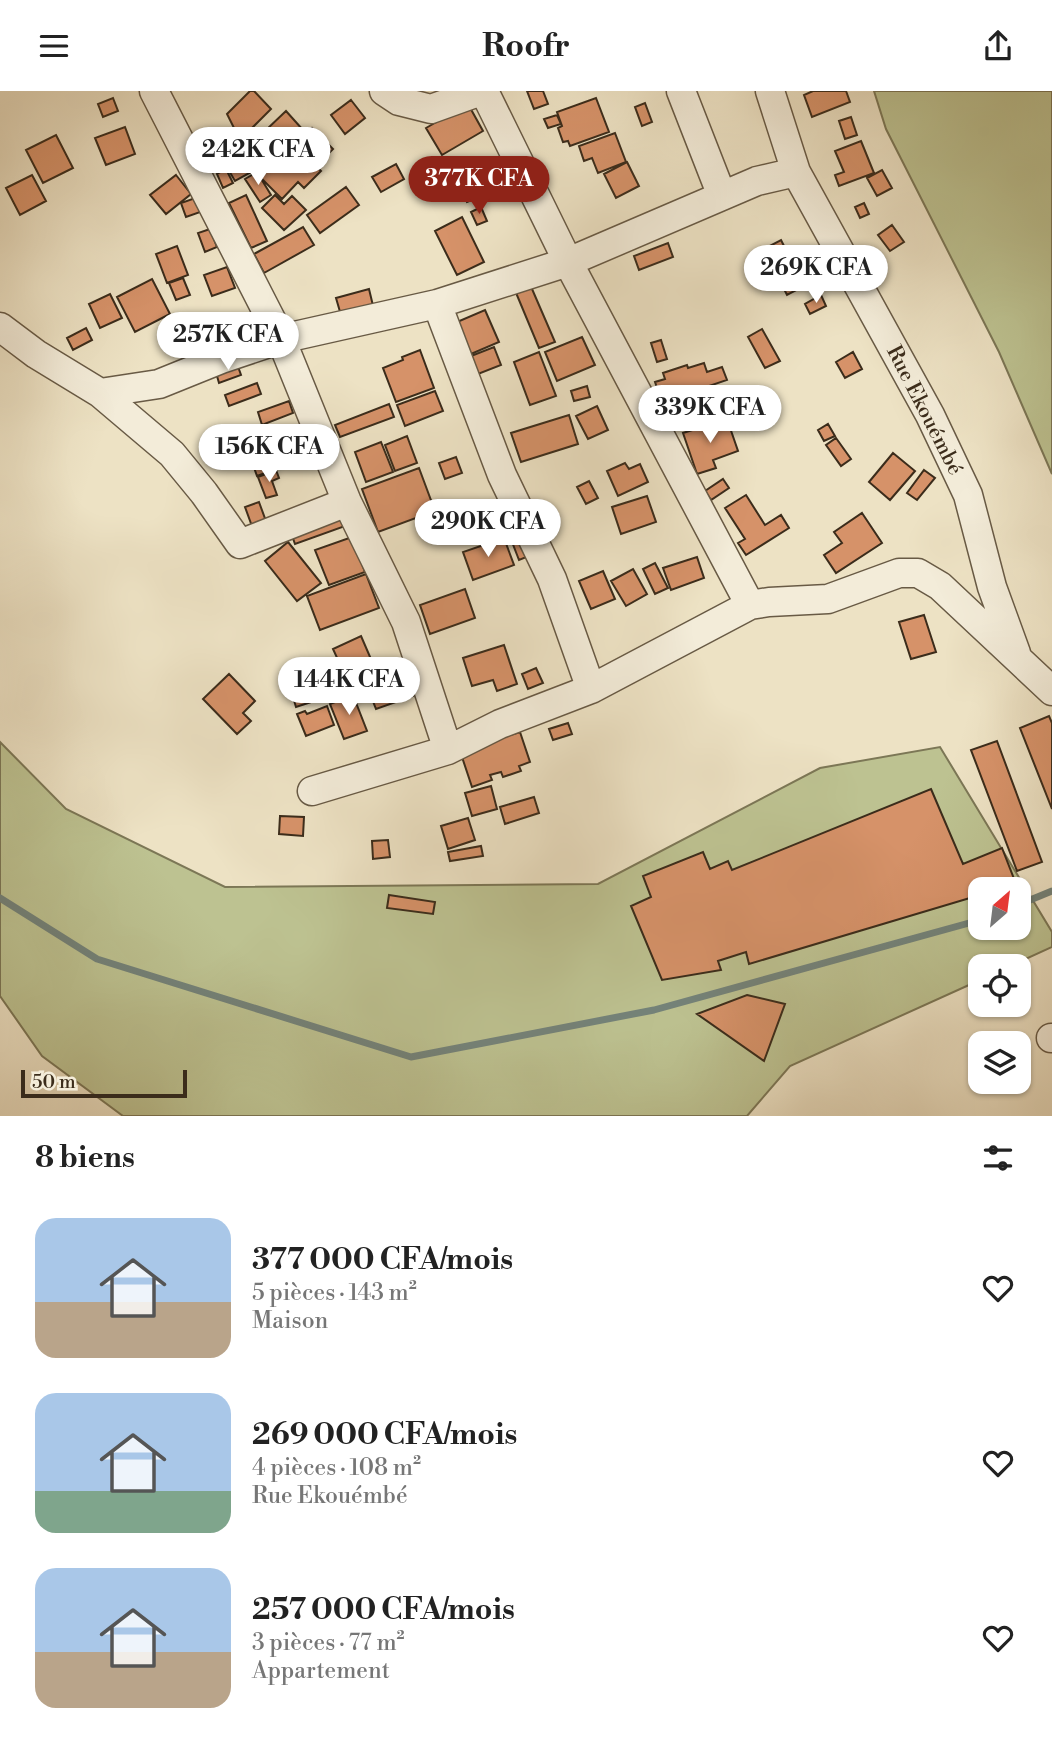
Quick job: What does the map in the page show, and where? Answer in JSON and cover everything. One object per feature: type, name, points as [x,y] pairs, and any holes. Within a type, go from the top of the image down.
[{"type":"street","points":[[154,91],[281,339],[347,502],[406,622],[448,750]]},
{"type":"street","points":[[384,91],[399,101],[431,109],[483,91],[568,262],[750,605]]},
{"type":"street","points":[[681,91],[722,196]]},
{"type":"street","name":"Rue Ekouémbé","points":[[770,91],[796,172],[930,415],[968,495],[992,587],[1018,659],[1052,691]]},
{"type":"street","points":[[100,393],[159,384],[281,339],[437,304],[568,262],[757,181],[796,172]]},
{"type":"street","points":[[437,304],[502,475],[552,579],[591,689]]},
{"type":"street","points":[[0,327],[36,354],[100,393],[172,454],[240,544],[347,502]]},
{"type":"street","points":[[312,791],[448,750],[500,724],[591,689],[750,605],[828,599],[899,573],[918,573],[940,586],[1018,659]]},
{"type":"green space","points":[[874,91],[1052,91],[1052,474],[999,352],[886,129]]},
{"type":"green space","points":[[0,742],[66,809],[225,887],[598,884],[820,768],[940,747],[1019,877],[968,877],[968,940],[1031,940],[1031,897],[1052,932],[1052,947],[1031,956],[1031,954],[968,954],[968,985],[790,1066],[747,1116],[123,1116],[42,1056],[0,996]]},
{"type":"building","points":[[250,91],[254,91],[271,109],[240,140],[227,114]]},
{"type":"building","points":[[527,91],[543,91],[548,104],[534,109]]},
{"type":"building","points":[[813,91],[846,91],[850,102],[812,117],[804,95]]},
{"type":"building","points":[[113,98],[118,111],[103,117],[98,104]]},
{"type":"building","points":[[596,98],[609,132],[570,146],[568,141],[563,142],[558,128],[562,126],[557,112]]},
{"type":"building","points":[[351,100],[365,118],[345,134],[331,115]]},
{"type":"building","points":[[645,103],[652,122],[642,126],[635,107]]},
{"type":"building","points":[[468,104],[483,131],[442,155],[426,128]]},
{"type":"building","points":[[286,111],[303,130],[283,148],[266,130]]},
{"type":"building","points":[[557,115],[561,124],[548,128],[544,119]]},
{"type":"building","points":[[851,117],[857,135],[845,139],[839,121]]},
{"type":"building","points":[[125,127],[135,154],[106,165],[95,138]]},
{"type":"building","points":[[312,128],[333,149],[316,166],[321,171],[304,188],[298,182],[282,199],[260,177]]},
{"type":"building","points":[[615,133],[626,162],[598,173],[592,158],[584,161],[579,146]]},
{"type":"building","points":[[56,135],[73,168],[43,183],[26,150]]},
{"type":"building","points":[[861,141],[874,173],[839,186],[835,175],[844,172],[835,151]]},
{"type":"building","points":[[248,158],[255,170],[235,181],[228,169]]},
{"type":"building","points":[[627,162],[639,186],[616,198],[604,174]]},
{"type":"building","points":[[396,164],[404,179],[381,192],[372,177]]},
{"type":"building","points":[[226,169],[233,183],[223,188],[217,174]]},
{"type":"building","points":[[882,170],[892,188],[877,196],[867,178]]},
{"type":"building","points":[[257,172],[271,195],[260,202],[245,179]]},
{"type":"building","points":[[476,173],[485,195],[467,202],[458,179]]},
{"type":"building","points":[[32,175],[46,201],[20,215],[6,188]]},
{"type":"building","points":[[176,175],[191,194],[166,214],[150,195]]},
{"type":"building","points":[[346,187],[359,205],[320,233],[307,215]]},
{"type":"building","points":[[246,195],[267,241],[251,248],[229,203]]},
{"type":"building","points":[[275,195],[284,204],[292,196],[306,210],[284,230],[262,208]]},
{"type":"building","points":[[201,196],[206,210],[186,217],[181,203]]},
{"type":"building","points":[[864,203],[869,214],[860,218],[855,207]]},
{"type":"building","points":[[481,207],[487,221],[477,225],[471,212]]},
{"type":"building","points":[[462,217],[484,262],[457,275],[435,231]]},
{"type":"building","points":[[892,225],[904,242],[890,251],[878,235]]},
{"type":"building","points":[[303,227],[314,245],[264,273],[254,254]]},
{"type":"building","points":[[210,229],[217,247],[205,252],[198,233]]},
{"type":"building","points":[[781,240],[804,286],[787,295],[764,249]]},
{"type":"building","points":[[668,243],[673,257],[639,270],[634,256]]},
{"type":"building","points":[[177,246],[188,275],[167,283],[156,254]]},
{"type":"building","points":[[227,267],[235,288],[212,296],[204,275]]},
{"type":"building","points":[[183,278],[190,295],[176,300],[169,283]]},
{"type":"building","points":[[152,279],[170,314],[135,332],[117,297]]},
{"type":"building","points":[[529,282],[555,342],[539,348],[514,288]]},
{"type":"building","points":[[369,289],[375,314],[343,322],[336,298]]},
{"type":"building","points":[[110,294],[122,318],[100,328],[89,304]]},
{"type":"building","points":[[821,295],[826,306],[810,314],[805,304]]},
{"type":"building","points":[[485,310],[499,342],[471,354],[457,322]]},
{"type":"building","points":[[86,328],[92,340],[73,350],[67,338]]},
{"type":"building","points":[[762,329],[780,361],[765,368],[748,337]]},
{"type":"building","points":[[582,337],[595,365],[557,381],[545,352]]},
{"type":"building","points":[[661,340],[667,359],[657,362],[651,343]]},
{"type":"building","points":[[494,347],[501,365],[478,374],[471,356]]},
{"type":"building","points":[[420,350],[434,388],[396,402],[383,368]]},
{"type":"building","points":[[539,352],[556,396],[530,405],[514,362]]},
{"type":"building","points":[[853,352],[862,369],[845,378],[836,362]]},
{"type":"building","points":[[236,361],[241,375],[219,383],[215,369]]},
{"type":"building","points":[[704,363],[707,372],[722,367],[727,380],[662,402],[655,382],[665,379],[663,373]]},
{"type":"building","points":[[257,383],[261,394],[229,406],[225,395]]},
{"type":"building","points":[[587,386],[590,397],[574,401],[571,391]]},
{"type":"building","points":[[435,391],[443,411],[405,426],[397,405]]},
{"type":"building","points":[[289,401],[293,413],[262,425],[258,412]]},
{"type":"building","points":[[389,404],[394,417],[340,437],[335,425]]},
{"type":"building","points":[[597,406],[608,430],[588,439],[576,416]]},
{"type":"building","points":[[569,415],[578,444],[521,462],[511,433]]},
{"type":"building","points":[[727,419],[738,451],[713,460],[716,468],[697,474],[683,433]]},
{"type":"building","points":[[828,424],[835,436],[824,441],[818,430]]},
{"type":"building","points":[[407,436],[417,463],[395,471],[385,445]]},
{"type":"building","points":[[289,438],[298,461],[257,476],[249,453]]},
{"type":"building","points":[[836,438],[851,459],[841,466],[826,445]]},
{"type":"building","points":[[381,442],[393,472],[366,482],[355,452]]},
{"type":"building","points":[[237,443],[241,453],[219,461],[215,451]]},
{"type":"building","points":[[893,453],[915,471],[890,500],[869,482]]},
{"type":"building","points":[[456,457],[462,473],[445,479],[439,463]]},
{"type":"building","points":[[625,463],[629,469],[640,464],[648,482],[618,496],[607,471]]},
{"type":"building","points":[[419,468],[435,511],[378,532],[362,489]]},
{"type":"building","points":[[276,470],[279,478],[272,481],[277,495],[266,498],[258,477]]},
{"type":"building","points":[[924,470],[935,478],[917,500],[907,493]]},
{"type":"building","points":[[723,479],[729,488],[711,500],[705,491]]},
{"type":"building","points":[[589,481],[598,498],[586,504],[577,487]]},
{"type":"building","points":[[746,495],[765,525],[781,515],[789,528],[746,555],[738,543],[745,539],[725,508]]},
{"type":"building","points":[[647,496],[656,522],[621,534],[612,507]]},
{"type":"building","points":[[259,502],[267,524],[253,529],[245,507]]},
{"type":"building","points":[[342,510],[348,525],[295,544],[290,530]]},
{"type":"building","points":[[862,513],[882,543],[836,573],[824,555],[842,543],[834,532]]},
{"type":"building","points":[[524,528],[534,554],[519,560],[509,534]]},
{"type":"building","points":[[352,537],[365,572],[329,585],[315,550]]},
{"type":"building","points":[[504,538],[514,565],[473,580],[463,552]]},
{"type":"building","points":[[288,542],[321,583],[297,601],[265,561]]},
{"type":"building","points":[[697,557],[704,578],[671,590],[663,568]]},
{"type":"building","points":[[655,563],[668,588],[655,594],[643,569]]},
{"type":"building","points":[[633,569],[647,594],[626,606],[611,581]]},
{"type":"building","points":[[603,571],[615,599],[591,609],[579,581]]},
{"type":"building","points":[[366,574],[379,608],[320,630],[307,596]]},
{"type":"building","points":[[465,589],[475,618],[430,634],[420,605]]},
{"type":"building","points":[[924,615],[936,652],[911,659],[899,622]]},
{"type":"building","points":[[361,636],[380,680],[353,693],[333,649]]},
{"type":"building","points":[[504,645],[517,684],[497,691],[493,680],[472,686],[463,658]]},
{"type":"building","points":[[536,668],[543,683],[528,689],[522,674]]},
{"type":"building","points":[[229,674],[255,701],[243,713],[251,721],[237,734],[203,699]]},
{"type":"building","points":[[406,678],[413,696],[376,709],[369,691]]},
{"type":"building","points":[[308,692],[311,702],[296,707],[293,697]]},
{"type":"building","points":[[353,695],[367,731],[344,739],[330,704]]},
{"type":"building","points":[[327,706],[334,725],[306,736],[297,714],[305,711],[307,714]]},
{"type":"building","points":[[1049,716],[1052,723],[1052,809],[1020,728]]},
{"type":"building","points":[[568,723],[572,734],[553,740],[549,729]]},
{"type":"building","points":[[520,732],[530,762],[519,766],[521,771],[503,777],[501,772],[490,775],[492,780],[472,787],[460,751]]},
{"type":"building","points":[[997,741],[1042,862],[1017,871],[971,750]]},
{"type":"building","points":[[491,786],[497,809],[472,816],[465,793]]},
{"type":"building","points":[[931,789],[963,864],[1002,848],[1013,877],[968,877],[968,899],[749,964],[746,952],[718,961],[721,970],[662,980],[631,906],[651,897],[643,876],[703,852],[710,869],[728,861],[732,870]]},
{"type":"building","points":[[534,797],[539,813],[505,824],[500,807]]},
{"type":"building","points":[[280,816],[304,817],[303,836],[279,834]]},
{"type":"building","points":[[468,818],[475,840],[448,849],[441,826]]},
{"type":"building","points":[[388,840],[390,857],[373,859],[372,841]]},
{"type":"building","points":[[481,846],[483,856],[450,861],[448,852]]},
{"type":"building","points":[[389,895],[435,902],[433,914],[387,908]]},
{"type":"building","points":[[747,995],[785,1004],[764,1061],[697,1014]]},
{"type":"waterway","points":[[1031,900],[1052,891]]},
{"type":"waterway","points":[[0,898],[97,959],[411,1057],[654,1010],[968,923]]}]
